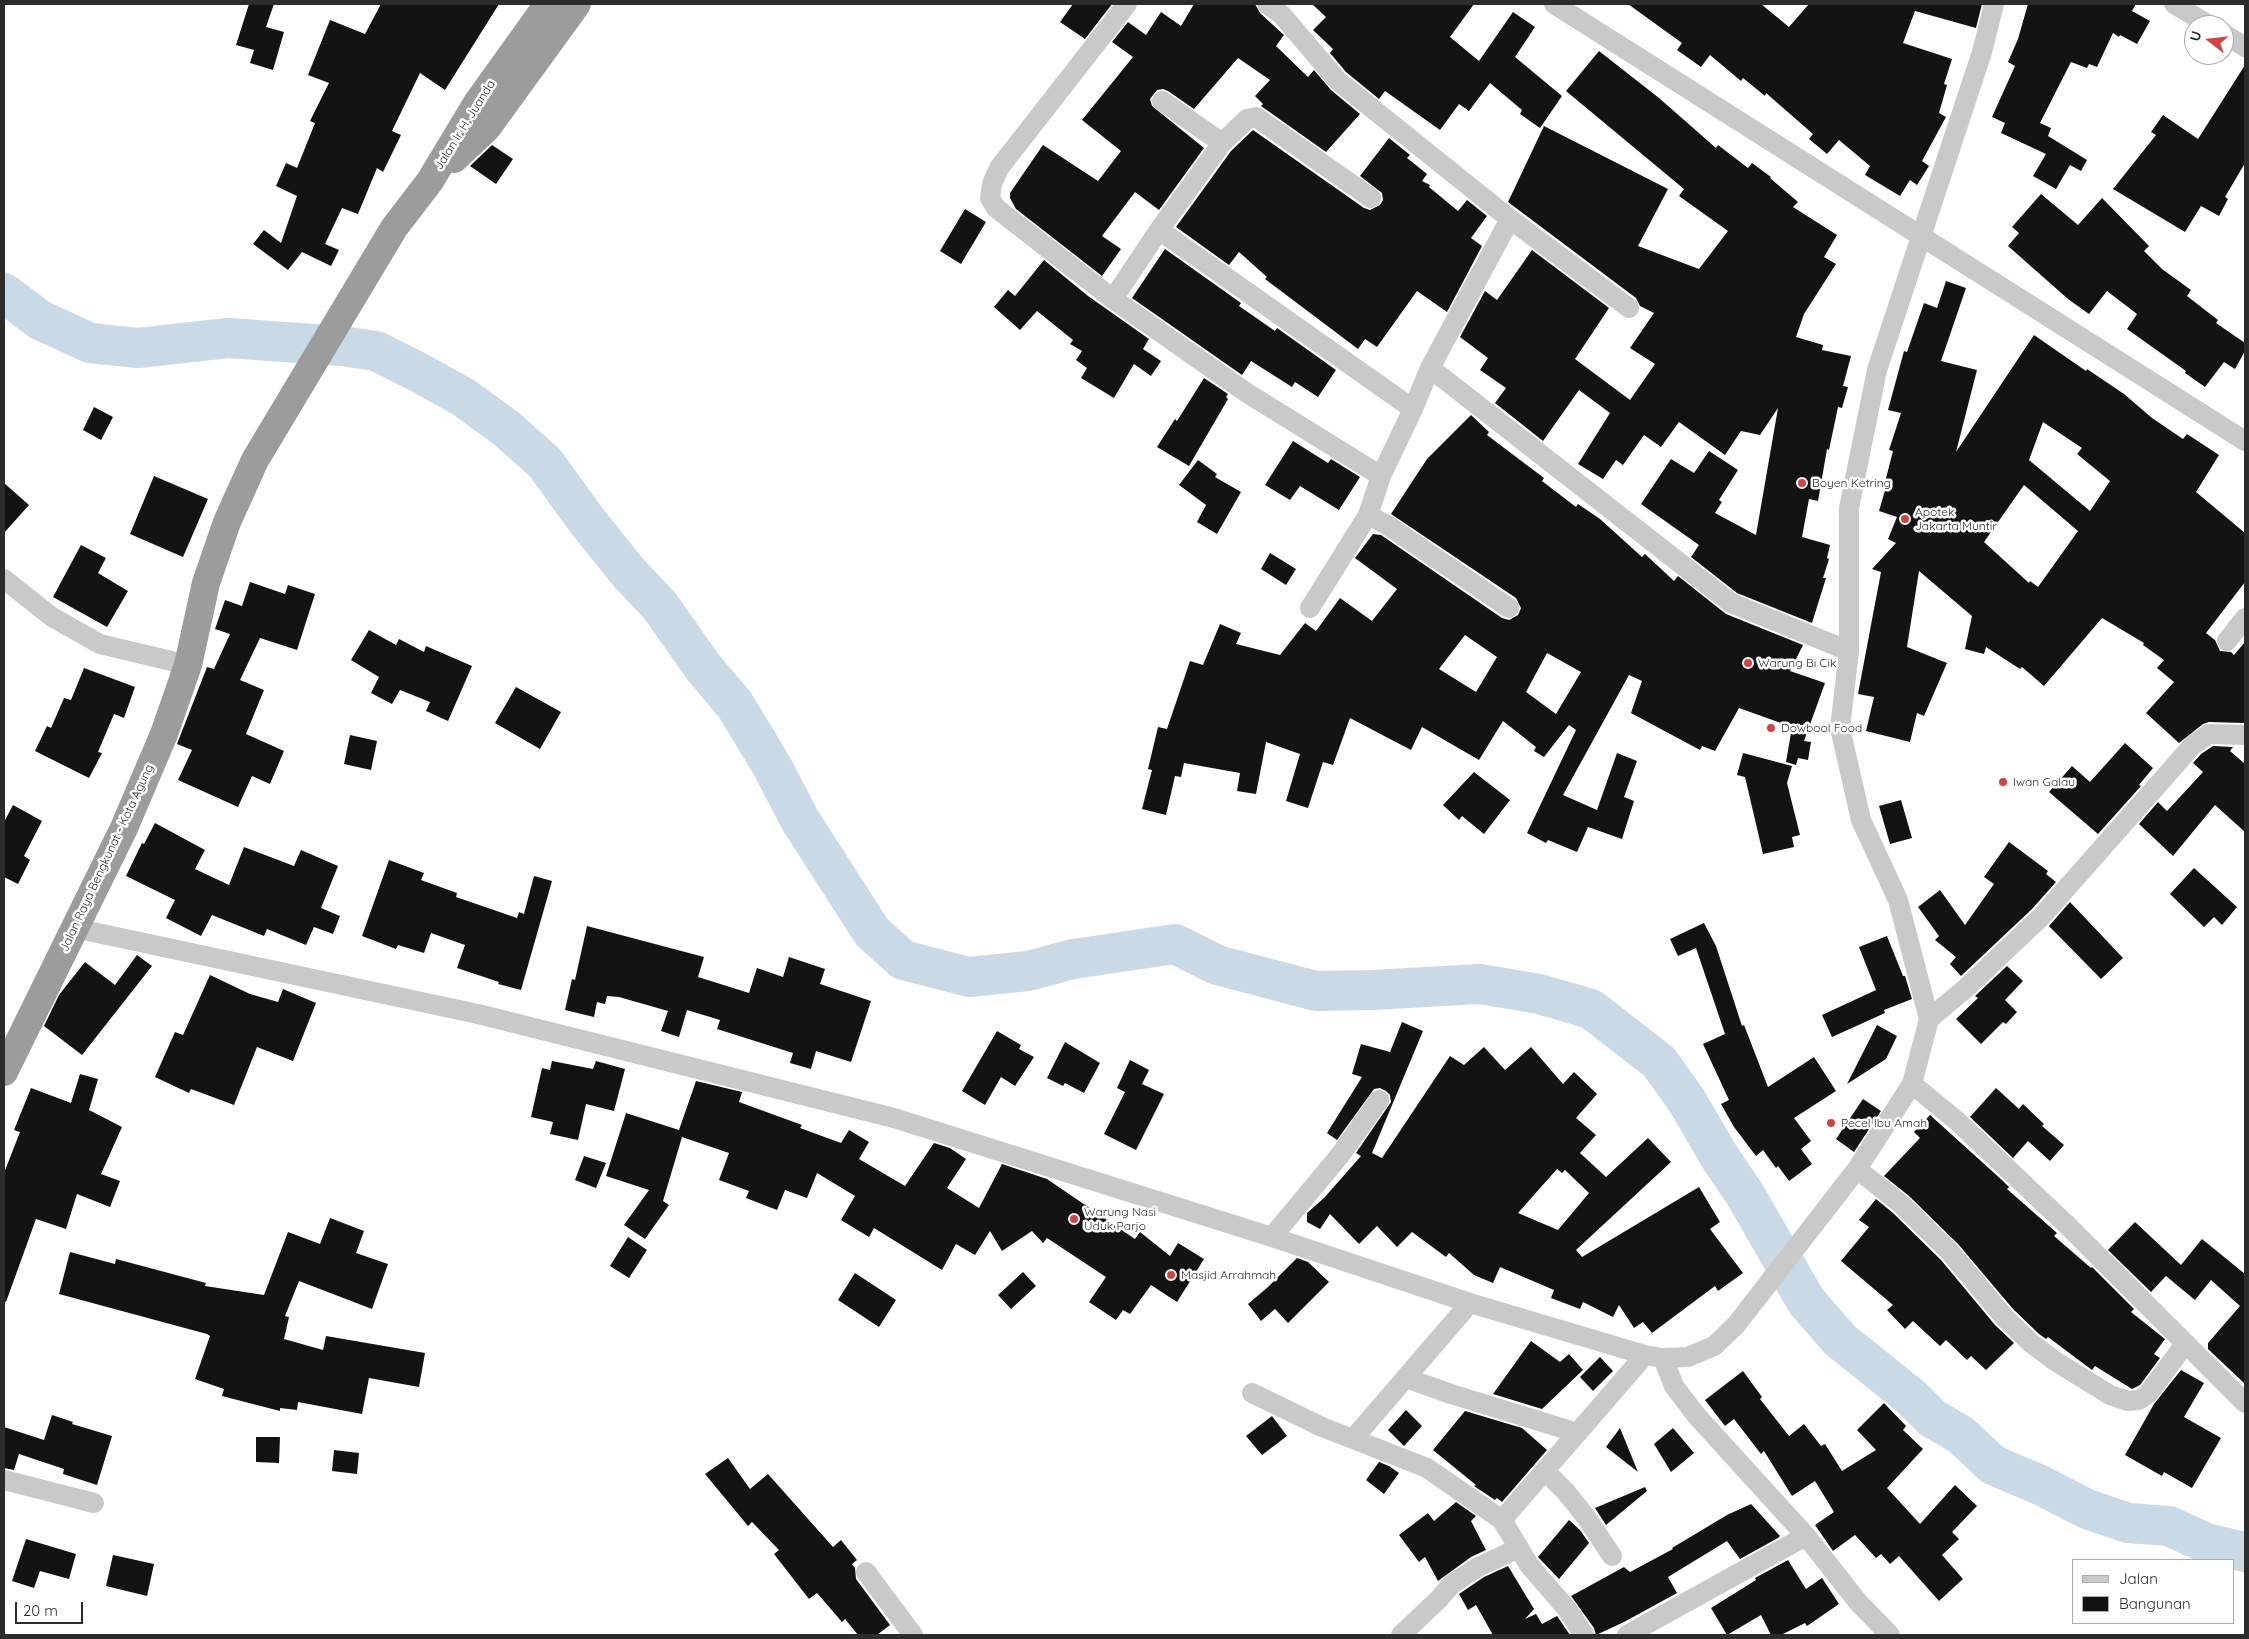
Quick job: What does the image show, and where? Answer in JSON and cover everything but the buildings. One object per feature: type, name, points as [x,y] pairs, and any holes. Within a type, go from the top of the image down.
[{"type":"highway","name":"Jalan Ir. H. Juanda","points":[[430,181],[477,103],[548,4]]},
{"type":"highway","name":"Jalan Ir. H. Juanda","points":[[430,181],[487,128],[577,4]]},
{"type":"highway","name":"Jalan Raya Bengkunat - Kota Agung","points":[[4,1072],[128,820],[164,734],[188,665],[206,583],[227,522],[255,460],[394,228],[430,181]]},
{"type":"street","points":[[1127,4],[998,168],[992,184],[990,198],[996,208],[1113,299],[1247,393],[1380,476]]},
{"type":"street","points":[[1267,4],[1282,15],[1338,81],[1510,219],[1629,308]]},
{"type":"street","points":[[1554,4],[2245,441]]},
{"type":"street","points":[[74,928],[478,1014],[894,1118],[1272,1237],[1470,1303],[1654,1356],[1688,1357],[1714,1346],[1736,1325],[1857,1169],[1912,1084],[1929,1019],[1898,900],[1861,820],[1840,728],[1849,651],[1849,508],[1877,370],[1982,52],[1994,4]]},
{"type":"street","points":[[2174,4],[2192,15]]},
{"type":"street","points":[[2234,40],[2245,47]]},
{"type":"street","points":[[1162,101],[1222,142]]},
{"type":"street","points":[[1113,299],[1159,230],[1222,142],[1247,119],[1256,116],[1371,198]]},
{"type":"street","points":[[1310,608],[1368,515],[1380,476],[1414,409],[1430,368],[1510,219]]},
{"type":"street","points":[[1159,230],[1414,409]]},
{"type":"street","points":[[1430,368],[1731,603],[1849,651]]},
{"type":"street","points":[[1368,515],[1388,526],[1508,608]]},
{"type":"street","points":[[4,579],[52,617],[100,644],[188,665]]},
{"type":"street","points":[[2227,641],[2245,618]]},
{"type":"street","points":[[1929,1019],[1972,982],[2041,917],[2193,745],[2209,734],[2245,735]]},
{"type":"street","points":[[1912,1084],[1957,1121],[2066,1224],[2245,1403]]},
{"type":"street","points":[[1272,1237],[1341,1154],[1379,1100]]},
{"type":"street","points":[[1857,1169],[1901,1204],[1950,1252],[2004,1318],[2031,1343],[2055,1361],[2110,1395],[2128,1401],[2139,1400],[2148,1394],[2184,1344]]},
{"type":"street","points":[[1353,1439],[1470,1303]]},
{"type":"street","points":[[1502,1520],[1578,1433],[1654,1356]]},
{"type":"street","points":[[1654,1356],[1696,1415],[1806,1536],[1858,1602],[1890,1635]]},
{"type":"street","points":[[1406,1378],[1460,1397],[1578,1433]]},
{"type":"street","points":[[1252,1393],[1314,1423],[1427,1468],[1502,1520],[1529,1565],[1566,1609],[1584,1635]]},
{"type":"street","points":[[1545,1471],[1566,1492],[1586,1517],[1612,1556]]},
{"type":"street","points":[[4,1480],[94,1503]]},
{"type":"street","points":[[1627,1635],[1806,1536]]},
{"type":"street","points":[[1401,1635],[1451,1585],[1478,1568],[1519,1548]]},
{"type":"street","points":[[866,1572],[913,1635]]},
{"type":"waterway","points":[[4,293],[40,320],[90,343],[138,348],[228,338],[342,346],[376,351],[463,397],[507,429],[545,463],[587,521],[628,572],[660,606],[703,667],[735,705],[772,766],[800,820],[872,932],[903,960],[969,977],[1028,971],[1073,959],[1175,944],[1217,965],[1316,991],[1480,984],[1539,994],[1591,1009],[1659,1062],[1687,1101],[1719,1156],[1746,1196],[1806,1301],[1840,1340],[1911,1397],[1932,1418],[1961,1435],[1993,1465],[2040,1485],[2087,1509],[2128,1523],[2169,1526],[2206,1543],[2245,1552]]},
{"type":"place","name":"Boyen Ketring","points":[[1802,483]]},
{"type":"place","name":"Apotek Jakarta Muntir","points":[[1905,519]]},
{"type":"place","name":"Warung Bi Cik","points":[[1748,663]]},
{"type":"place","name":"Dowbool Food","points":[[1771,728]]},
{"type":"place","name":"Iwan Galau","points":[[2003,782]]},
{"type":"place","name":"Pecel Ibu Amah","points":[[1831,1123]]},
{"type":"place","name":"Warung Nasi Uduk Parjo","points":[[1074,1219]]},
{"type":"place","name":"Masjid Arrahmah","points":[[1171,1275]]}]
